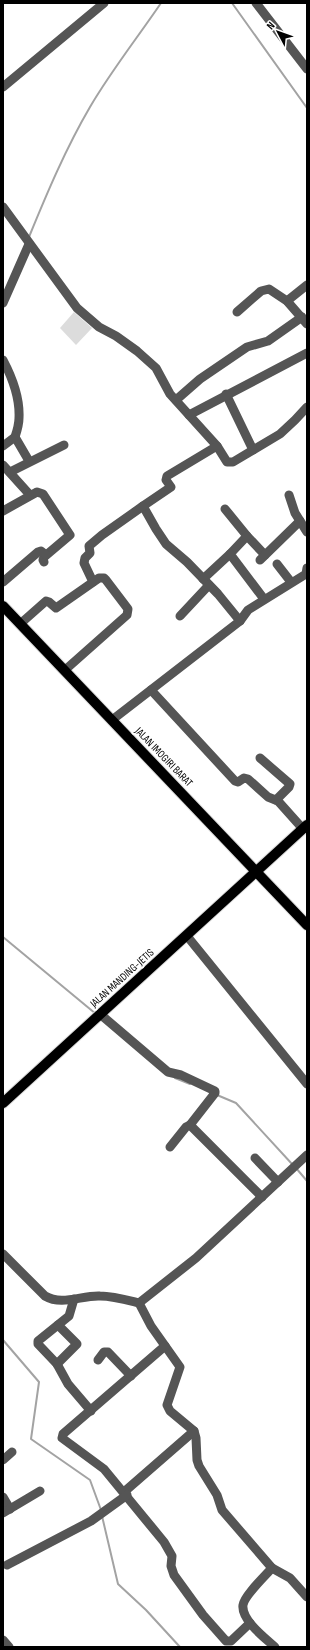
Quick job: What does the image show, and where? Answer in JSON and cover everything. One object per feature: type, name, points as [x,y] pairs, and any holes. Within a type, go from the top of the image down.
[{"type":"main road","name":"JALAN IMOGIRI BARAT","points":[[3,606],[307,925]]},
{"type":"main road","name":"JALAN MANDING-JETIS","points":[[3,1103],[305,827]]},
{"type":"street","points":[[3,87],[104,3]]},
{"type":"street","points":[[256,3],[307,69]]},
{"type":"street","points":[[3,207],[77,308],[99,327],[116,336],[156,368],[166,388],[217,446],[228,462],[230,463],[280,434],[307,407]]},
{"type":"street","points":[[3,303],[28,241]]},
{"type":"street","points":[[287,301],[307,285]]},
{"type":"street","points":[[176,400],[200,379],[247,347],[268,341],[304,320],[287,301],[269,289],[265,289],[237,312]]},
{"type":"street","points":[[189,415],[307,352]]},
{"type":"street","points":[[3,360],[12,377],[18,403],[19,418],[15,437],[3,446]]},
{"type":"street","points":[[226,394],[253,450]]},
{"type":"street","points":[[15,437],[29,461]]},
{"type":"street","points":[[10,472],[29,461],[64,445]]},
{"type":"street","points":[[93,582],[84,561],[90,553],[89,546],[102,535],[171,487],[166,480],[167,476],[217,446]]},
{"type":"street","points":[[3,464],[30,495]]},
{"type":"street","points":[[3,512],[30,495],[37,492],[43,494],[70,535],[45,558],[41,551],[38,552],[3,582]]},
{"type":"street","points":[[289,495],[300,521],[307,532]]},
{"type":"street","points":[[143,506],[166,544],[206,582],[240,621]]},
{"type":"street","points":[[225,509],[265,555],[278,563],[291,582]]},
{"type":"street","points":[[265,555],[300,521]]},
{"type":"street","points":[[180,616],[206,582],[247,536]]},
{"type":"street","points":[[230,554],[264,599]]},
{"type":"street","points":[[112,720],[240,621],[248,610],[291,582],[307,574],[307,568]]},
{"type":"street","points":[[20,624],[46,601],[49,602],[54,608],[57,608],[93,582],[101,577],[104,578],[117,594],[128,612],[128,615],[64,670]]},
{"type":"street","points":[[151,690],[235,781],[238,782],[246,777],[268,797],[276,800],[305,827]]},
{"type":"street","points":[[260,758],[290,784],[276,800]]},
{"type":"street","points":[[187,936],[307,1084]]},
{"type":"street","points":[[99,1015],[168,1072],[181,1075],[215,1091],[210,1101],[170,1147]]},
{"type":"street","points":[[190,1125],[262,1197]]},
{"type":"street","points":[[139,1304],[196,1258],[307,1155]]},
{"type":"street","points":[[255,1158],[278,1182]]},
{"type":"street","points":[[3,1254],[47,1297],[74,1303],[100,1296],[121,1298],[139,1304],[151,1326],[180,1367],[167,1405],[170,1411],[194,1431],[199,1466],[217,1495],[222,1510],[272,1568],[290,1578],[307,1597]]},
{"type":"street","points":[[74,1303],[69,1316],[37,1343],[56,1364],[68,1384],[90,1411]]},
{"type":"street","points":[[56,1364],[77,1344],[58,1325]]},
{"type":"street","points":[[165,1346],[63,1434],[62,1438],[104,1468],[164,1542],[172,1556],[171,1566],[174,1575],[203,1615],[226,1641],[231,1641],[250,1623]]},
{"type":"street","points":[[98,1360],[106,1352],[131,1376]]},
{"type":"street","points":[[4,1565],[91,1522],[125,1494],[194,1431]]},
{"type":"street","points":[[3,1460],[12,1452]]},
{"type":"street","points":[[3,1497],[7,1511],[40,1491]]},
{"type":"street","points":[[272,1568],[243,1604],[244,1613],[250,1623],[275,1647]]},
{"type":"street","points":[[3,1640],[9,1647]]},
{"type":"shaded area","points":[[74,312],[92,328],[76,345],[60,328]]},
{"type":"waterway","points":[[29,237],[57,171],[90,107],[161,3]]},
{"type":"waterway","points":[[232,3],[307,108]]},
{"type":"waterway","points":[[3,937],[96,1014]]},
{"type":"waterway","points":[[175,1078],[190,1084]]},
{"type":"waterway","points":[[217,1095],[236,1103],[292,1164]]},
{"type":"waterway","points":[[296,1168],[307,1181]]},
{"type":"waterway","points":[[3,1340],[39,1382],[31,1439],[90,1480],[101,1510]]},
{"type":"waterway","points":[[102,1516],[118,1584],[146,1610],[180,1647]]}]
